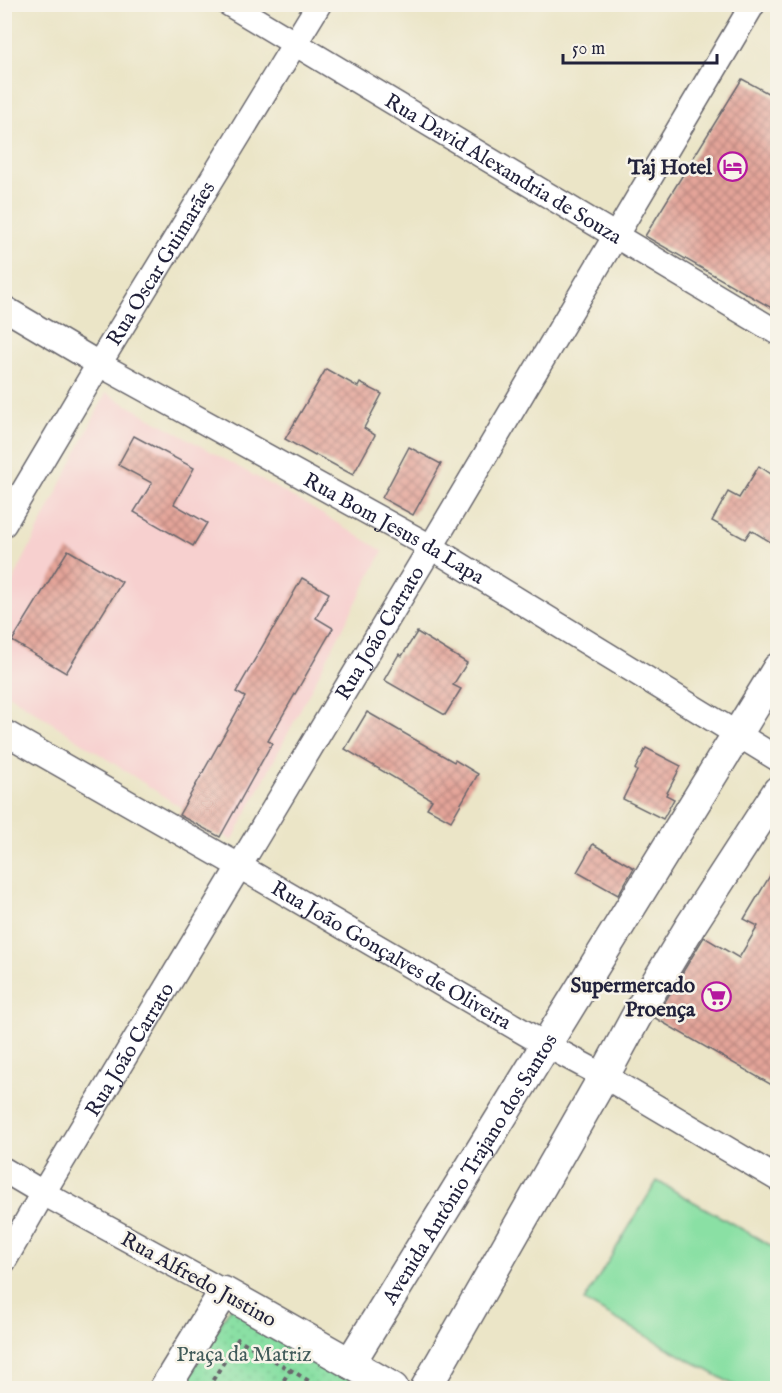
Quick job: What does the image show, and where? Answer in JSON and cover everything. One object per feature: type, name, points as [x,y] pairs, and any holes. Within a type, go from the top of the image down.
[{"type":"main road","name":"Avenida Antônio Trajano dos Santos","points":[[350,1363],[777,668]]},
{"type":"main road","points":[[426,1389],[641,1008],[777,791]]},
{"type":"main road","points":[[165,1389],[224,1292]]},
{"type":"main road","name":"Rua Alfredo Justino","points":[[224,1292],[393,1389]]},
{"type":"street","name":"Rua David Alexandria de Souza","points":[[229,4],[777,333]]},
{"type":"street","name":"Rua Oscar Guimarães","points":[[4,524],[319,4]]},
{"type":"street","name":"Rua João Carrato","points":[[4,1261],[753,4]]},
{"type":"street","name":"Rua Bom Jesus da Lapa","points":[[4,308],[99,364],[431,547],[777,759]]},
{"type":"street","name":"Rua João Gonçalves de Oliveira","points":[[4,732],[546,1045],[604,1076],[777,1179]]},
{"type":"street","name":"Rua Alfredo Justino","points":[[4,1170],[224,1292]]},
{"type":"path","points":[[208,1389],[238,1339],[321,1389]]},
{"type":"path","points":[[279,1389],[290,1370]]},
{"type":"shaded area","points":[[106,393],[314,509],[383,551],[232,841],[5,692],[4,599]]},
{"type":"green space","points":[[657,1181],[777,1249],[777,1388],[739,1388],[584,1301]]},
{"type":"green space","name":"Praça da Matriz","points":[[232,1305],[374,1388],[182,1388]]},
{"type":"building","name":"Taj Hotel","points":[[742,79],[777,98],[777,311],[645,236]]},
{"type":"building","points":[[326,369],[358,387],[360,383],[382,394],[364,428],[375,435],[353,475],[285,439]]},
{"type":"building","points":[[134,436],[194,468],[174,504],[207,523],[193,546],[134,512],[152,483],[118,465]]},
{"type":"building","points":[[409,447],[441,464],[413,515],[382,498]]},
{"type":"building","points":[[759,466],[777,478],[777,546],[751,530],[745,539],[712,521],[728,492],[739,498]]},
{"type":"building","points":[[68,550],[122,582],[66,673],[12,641]]},
{"type":"building","points":[[302,578],[329,593],[316,618],[333,628],[268,741],[272,743],[220,837],[179,815],[245,697],[236,692]]},
{"type":"building","points":[[417,632],[467,663],[453,685],[461,689],[445,715],[384,680],[399,654],[402,656]]},
{"type":"building","points":[[367,712],[478,774],[451,821],[427,808],[432,800],[345,749]]},
{"type":"building","points":[[646,748],[681,766],[666,795],[674,799],[663,819],[623,799]]},
{"type":"building","points":[[593,844],[634,868],[618,895],[577,872]]},
{"type":"building","name":"Supermercado Proença","points":[[777,864],[777,1088],[655,1018],[704,937],[739,958],[758,926],[744,919]]},
{"type":"place","name":"Taj Hotel","points":[[733,167]]},
{"type":"place","name":"Supermercado Proença","points":[[716,997]]}]
